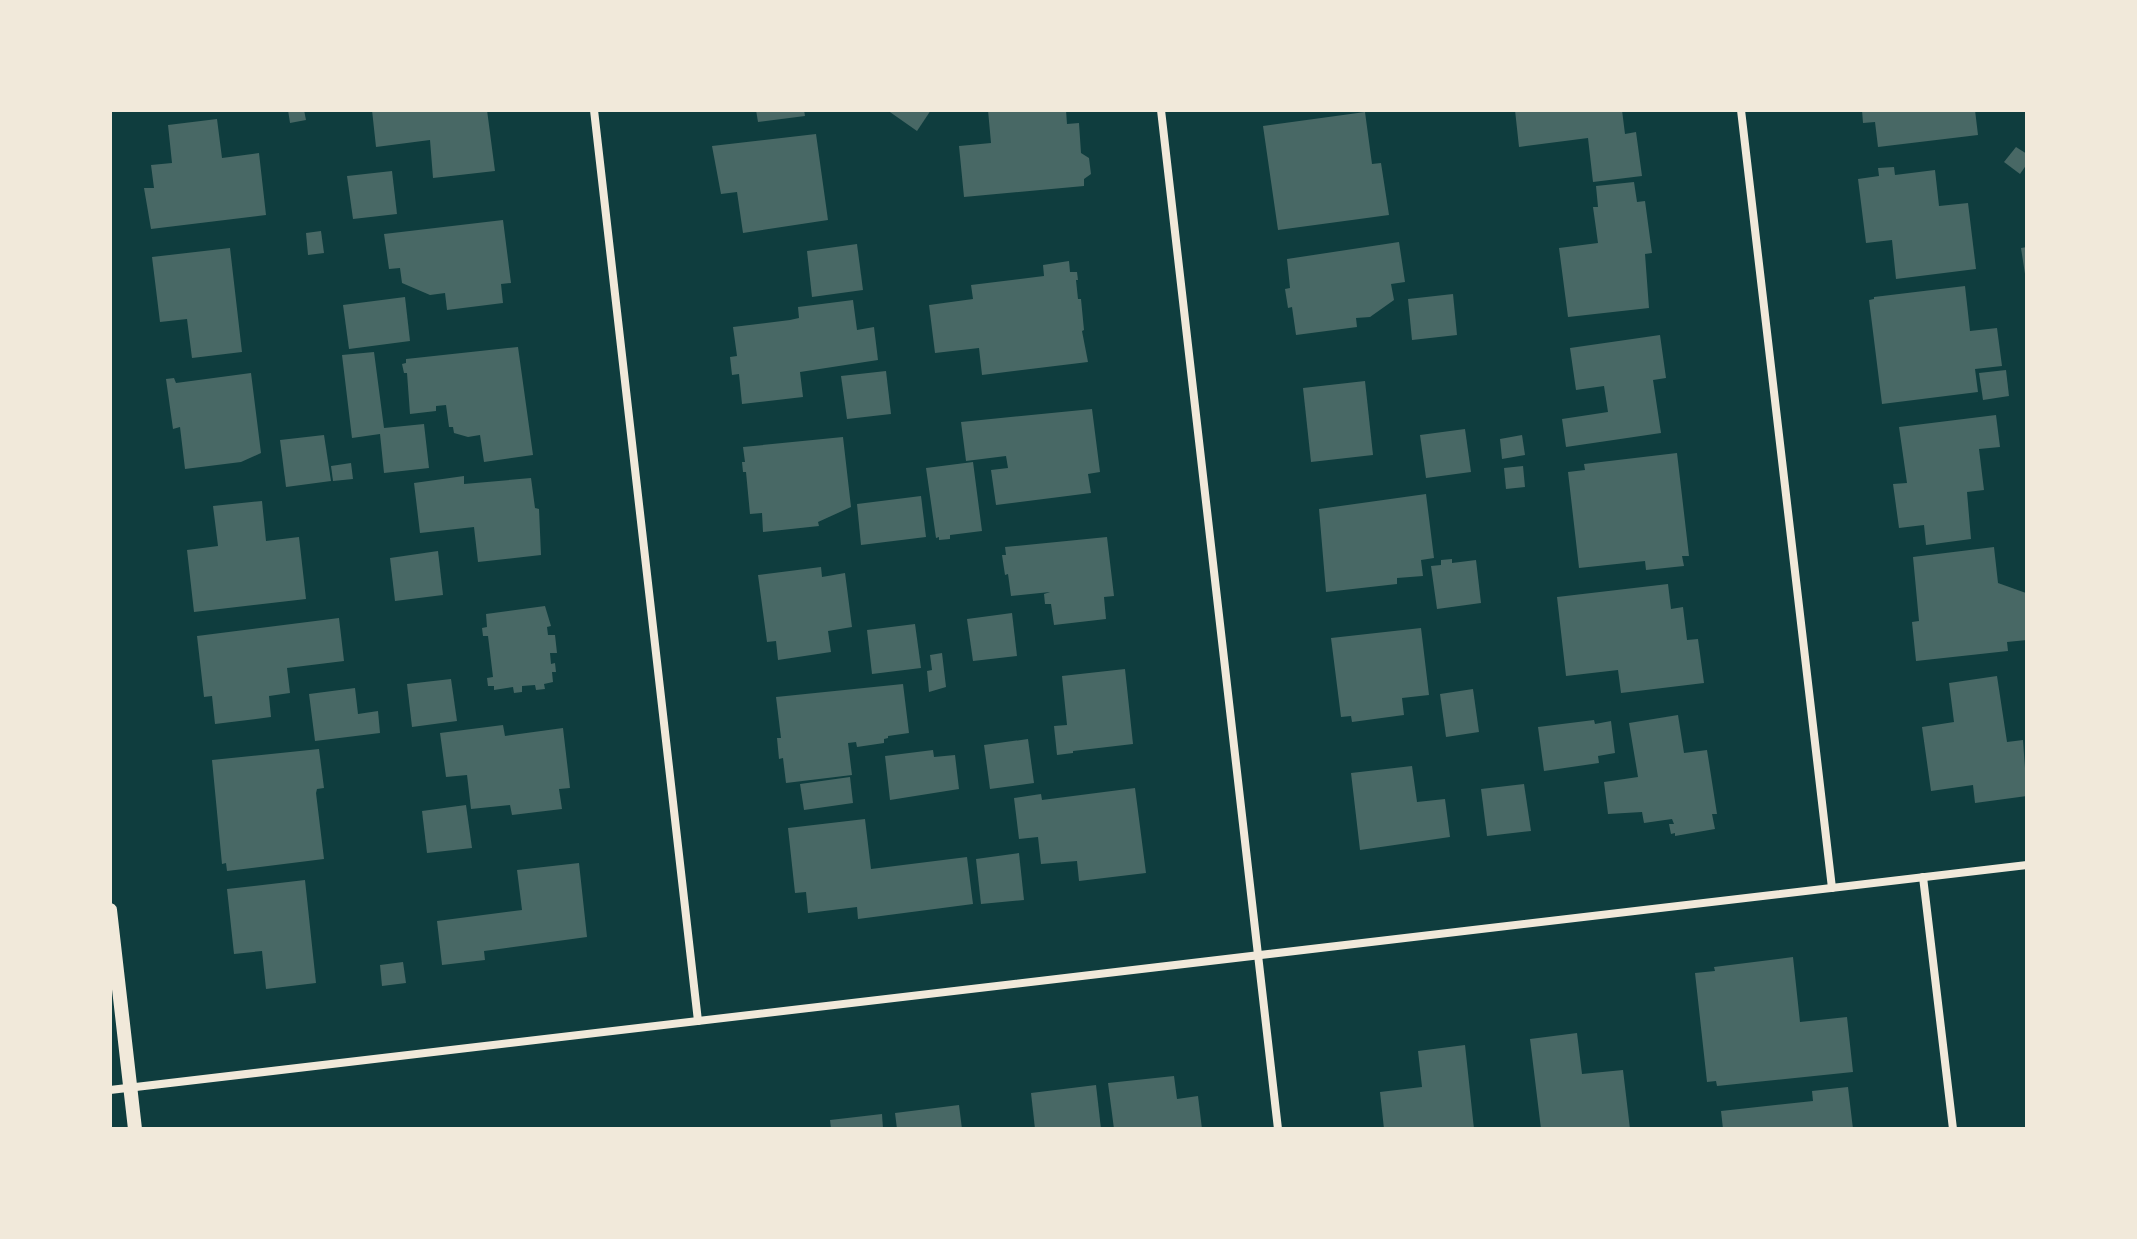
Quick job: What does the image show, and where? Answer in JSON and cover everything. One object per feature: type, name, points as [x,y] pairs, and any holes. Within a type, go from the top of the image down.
[{"type":"street","points":[[594,110],[698,1021]]},
{"type":"street","points":[[1161,110],[1278,1129]]},
{"type":"street","points":[[1741,110],[1832,888]]},
{"type":"street","points":[[110,1090],[2027,865]]},
{"type":"street","points":[[1923,877],[1953,1129]]},
{"type":"street","points":[[110,910],[135,1129]]},
{"type":"building","points":[[288,110],[304,110],[306,120],[290,123]]},
{"type":"building","points":[[372,110],[487,110],[495,171],[433,178],[430,140],[376,147]]},
{"type":"building","points":[[756,110],[804,110],[805,116],[758,122]]},
{"type":"building","points":[[887,110],[931,110],[917,131]]},
{"type":"building","points":[[988,110],[1066,110],[1067,124],[1079,123],[1081,153],[1089,158],[1091,174],[1084,179],[1084,186],[964,197],[959,146],[991,143]]},
{"type":"building","points":[[1515,110],[1622,110],[1625,134],[1636,132],[1642,176],[1593,182],[1588,138],[1519,147]]},
{"type":"building","points":[[1862,110],[1975,110],[1978,135],[1878,147],[1875,122],[1863,123]]},
{"type":"building","points":[[1365,112],[1372,164],[1381,163],[1389,215],[1278,230],[1263,126]]},
{"type":"building","points":[[217,119],[222,158],[259,153],[266,215],[151,229],[144,188],[154,188],[151,165],[172,163],[168,125]]},
{"type":"building","points":[[816,134],[828,220],[743,233],[737,192],[721,194],[712,146]]},
{"type":"building","points":[[2016,147],[2027,154],[2027,164],[2020,174],[2004,162]]},
{"type":"building","points":[[1894,167],[1895,175],[1935,170],[1939,206],[1968,203],[1976,269],[1896,279],[1892,240],[1866,243],[1858,179],[1879,176],[1878,168]]},
{"type":"building","points":[[392,171],[397,214],[353,219],[347,176]]},
{"type":"building","points":[[1634,182],[1637,202],[1645,201],[1652,253],[1645,254],[1649,308],[1568,317],[1559,248],[1598,243],[1593,207],[1598,207],[1596,186]]},
{"type":"building","points":[[503,220],[511,283],[501,284],[503,303],[447,310],[445,293],[430,295],[402,283],[400,268],[389,269],[384,234]]},
{"type":"building","points":[[321,231],[324,253],[308,255],[306,233]]},
{"type":"building","points":[[1399,242],[1405,282],[1391,284],[1394,300],[1370,317],[1356,318],[1357,327],[1296,335],[1292,307],[1288,308],[1285,289],[1290,288],[1287,259]]},
{"type":"building","points":[[857,244],[863,290],[812,297],[807,251]]},
{"type":"building","points":[[2027,247],[2027,273],[2025,274],[2021,248]]},
{"type":"building","points":[[230,248],[242,352],[192,358],[187,319],[160,322],[152,257]]},
{"type":"building","points":[[1069,261],[1070,272],[1077,272],[1088,362],[982,375],[979,348],[935,353],[929,305],[973,299],[971,285],[1044,276],[1043,265]]},
{"type":"building","points":[[1965,286],[1970,331],[1997,328],[2002,366],[1975,369],[1978,392],[1882,404],[1869,300]]},
{"type":"building","points":[[1453,294],[1457,335],[1412,340],[1408,299]]},
{"type":"building","points":[[405,297],[410,341],[349,349],[343,305]]},
{"type":"building","points":[[853,300],[857,330],[874,327],[878,360],[800,372],[803,397],[742,404],[739,374],[732,375],[730,357],[737,356],[733,327],[799,318],[798,307]]},
{"type":"building","points":[[1660,335],[1666,378],[1653,380],[1661,433],[1566,447],[1562,419],[1608,412],[1604,386],[1576,390],[1570,348]]},
{"type":"building","points":[[518,347],[533,455],[484,462],[480,435],[468,437],[454,433],[453,427],[449,427],[446,405],[436,406],[436,411],[410,414],[407,373],[404,373],[402,364],[406,363],[406,359]]},
{"type":"building","points":[[374,352],[384,428],[424,424],[429,468],[384,473],[380,434],[352,438],[342,355]]},
{"type":"building","points":[[2006,370],[2009,396],[1983,400],[1979,373]]},
{"type":"building","points":[[886,371],[891,414],[847,419],[841,376]]},
{"type":"building","points":[[251,373],[261,453],[241,462],[185,469],[180,427],[173,429],[166,379],[174,378],[176,383]]},
{"type":"building","points":[[1365,381],[1373,455],[1311,462],[1303,388]]},
{"type":"building","points":[[1092,409],[1100,472],[1088,474],[1091,493],[996,505],[991,470],[1008,468],[1006,456],[966,461],[961,422]]},
{"type":"building","points":[[1996,415],[2000,447],[1979,449],[1984,490],[1967,492],[1971,539],[1926,545],[1924,525],[1899,528],[1893,484],[1907,483],[1899,427]]},
{"type":"building","points":[[1465,429],[1471,472],[1426,478],[1420,435]]},
{"type":"building","points":[[324,435],[331,481],[286,487],[280,440]]},
{"type":"building","points":[[1522,435],[1525,455],[1502,459],[1500,439]]},
{"type":"building","points":[[843,437],[851,507],[818,522],[819,526],[763,532],[762,513],[750,514],[746,472],[743,472],[743,447]]},
{"type":"building","points":[[1677,453],[1689,556],[1682,556],[1684,566],[1646,570],[1645,561],[1579,568],[1568,472],[1585,470],[1584,464]]},
{"type":"building","points":[[973,462],[982,531],[950,535],[950,539],[939,540],[939,537],[936,538],[926,468]]},
{"type":"building","points":[[351,463],[353,479],[333,481],[331,466]]},
{"type":"building","points":[[1523,466],[1525,487],[1506,489],[1504,468]]},
{"type":"building","points":[[464,476],[464,484],[531,478],[535,508],[539,509],[541,555],[478,562],[474,527],[420,533],[414,483]]},
{"type":"building","points":[[1426,494],[1434,558],[1421,560],[1423,576],[1397,578],[1397,584],[1326,592],[1319,509]]},
{"type":"building","points":[[921,496],[926,537],[861,545],[857,504]]},
{"type":"building","points":[[262,501],[266,541],[299,537],[306,599],[194,612],[187,550],[218,546],[213,506]]},
{"type":"building","points":[[1107,537],[1114,596],[1104,597],[1106,619],[1054,625],[1051,604],[1045,604],[1044,594],[1050,592],[1011,596],[1002,555],[1006,555],[1005,547]]},
{"type":"building","points":[[1994,547],[1998,583],[2026,593],[2027,640],[2007,642],[2008,651],[1916,661],[1912,622],[1919,621],[1913,557]]},
{"type":"building","points":[[438,551],[443,595],[395,601],[390,558]]},
{"type":"building","points":[[1452,559],[1452,563],[1476,560],[1481,603],[1437,609],[1431,566],[1441,565],[1441,560]]},
{"type":"building","points":[[821,567],[822,577],[845,573],[852,627],[828,631],[831,652],[778,660],[776,641],[767,642],[758,575]]},
{"type":"building","points":[[1668,584],[1671,609],[1683,607],[1687,640],[1698,639],[1704,683],[1621,693],[1618,670],[1566,676],[1557,597]]},
{"type":"building","points":[[545,606],[551,626],[547,627],[548,635],[555,635],[557,653],[550,653],[556,672],[552,672],[553,682],[544,684],[545,689],[536,690],[535,685],[522,686],[522,692],[514,693],[513,687],[494,690],[494,686],[488,686],[487,678],[493,677],[488,636],[483,636],[482,628],[487,627],[486,614]]},
{"type":"building","points":[[1012,613],[1017,656],[973,661],[967,619]]},
{"type":"building","points":[[339,618],[344,661],[287,668],[290,693],[269,696],[271,717],[215,724],[212,696],[204,697],[197,636]]},
{"type":"building","points":[[915,624],[921,668],[872,674],[867,630]]},
{"type":"building","points":[[1421,628],[1429,695],[1402,698],[1404,715],[1352,722],[1351,716],[1341,717],[1331,638]]},
{"type":"building","points":[[942,653],[946,687],[929,692],[927,671],[932,670],[930,655]]},
{"type":"building","points":[[1125,669],[1133,744],[1057,755],[1054,726],[1067,725],[1062,676]]},
{"type":"building","points":[[1997,676],[2007,742],[2023,740],[2027,796],[1975,803],[1973,785],[1931,791],[1922,727],[1954,722],[1949,683]]},
{"type":"building","points":[[451,679],[457,721],[412,727],[407,684]]},
{"type":"building","points":[[903,684],[909,733],[888,736],[884,743],[857,747],[856,742],[848,743],[852,775],[786,783],[783,758],[779,759],[777,738],[781,738],[776,697]]},
{"type":"building","points":[[355,688],[358,714],[378,711],[380,733],[315,741],[309,694]]},
{"type":"building","points":[[1473,689],[1479,732],[1446,737],[1440,694]]},
{"type":"building","points":[[1678,715],[1684,753],[1707,750],[1717,814],[1712,814],[1715,829],[1675,836],[1675,833],[1671,834],[1669,824],[1674,824],[1672,819],[1644,823],[1642,812],[1608,814],[1604,782],[1638,777],[1629,723]]},
{"type":"building","points":[[1594,720],[1595,724],[1611,721],[1615,753],[1598,756],[1599,763],[1544,771],[1538,727]]},
{"type":"building","points":[[503,725],[505,736],[563,728],[570,788],[559,789],[562,809],[512,815],[510,805],[471,809],[467,775],[446,777],[440,733]]},
{"type":"building","points":[[1028,739],[1034,783],[990,789],[984,745]]},
{"type":"building","points":[[319,749],[324,788],[317,789],[316,793],[324,859],[227,871],[226,863],[222,864],[212,760]]},
{"type":"building","points":[[933,750],[934,757],[955,755],[959,789],[890,800],[885,756]]},
{"type":"building","points":[[1412,766],[1417,802],[1445,799],[1450,837],[1360,850],[1351,773]]},
{"type":"building","points":[[850,777],[853,803],[804,810],[800,784]]},
{"type":"building","points":[[1524,784],[1531,831],[1487,836],[1481,789]]},
{"type":"building","points":[[1135,788],[1146,873],[1079,881],[1077,861],[1041,864],[1038,837],[1019,839],[1014,798],[1041,794],[1042,800]]},
{"type":"building","points":[[466,805],[472,848],[427,853],[422,811]]},
{"type":"building","points":[[865,819],[871,869],[967,857],[973,904],[858,919],[857,907],[808,913],[806,892],[795,893],[788,828]]},
{"type":"building","points":[[1019,853],[1024,900],[981,904],[976,859]]},
{"type":"building","points":[[579,863],[587,937],[484,951],[485,960],[442,965],[437,921],[522,910],[517,870]]},
{"type":"building","points":[[305,880],[316,983],[266,989],[262,951],[234,954],[227,889]]},
{"type":"building","points":[[1793,957],[1800,1022],[1847,1017],[1853,1072],[1717,1086],[1716,1081],[1707,1082],[1695,973],[1715,971],[1714,967]]},
{"type":"building","points":[[403,962],[406,983],[382,986],[380,965]]},
{"type":"building","points":[[1577,1033],[1582,1074],[1623,1070],[1630,1129],[1541,1129],[1530,1039]]},
{"type":"building","points":[[1465,1045],[1474,1129],[1384,1129],[1380,1092],[1422,1087],[1418,1051]]},
{"type":"building","points":[[1174,1076],[1177,1099],[1198,1096],[1202,1129],[1114,1129],[1108,1083]]},
{"type":"building","points":[[1096,1085],[1101,1129],[1035,1129],[1031,1093]]},
{"type":"building","points":[[1848,1087],[1853,1129],[1723,1129],[1721,1111],[1813,1101],[1812,1091]]},
{"type":"building","points":[[959,1105],[962,1129],[897,1129],[895,1113]]},
{"type":"building","points":[[882,1114],[883,1129],[831,1129],[830,1120]]}]
